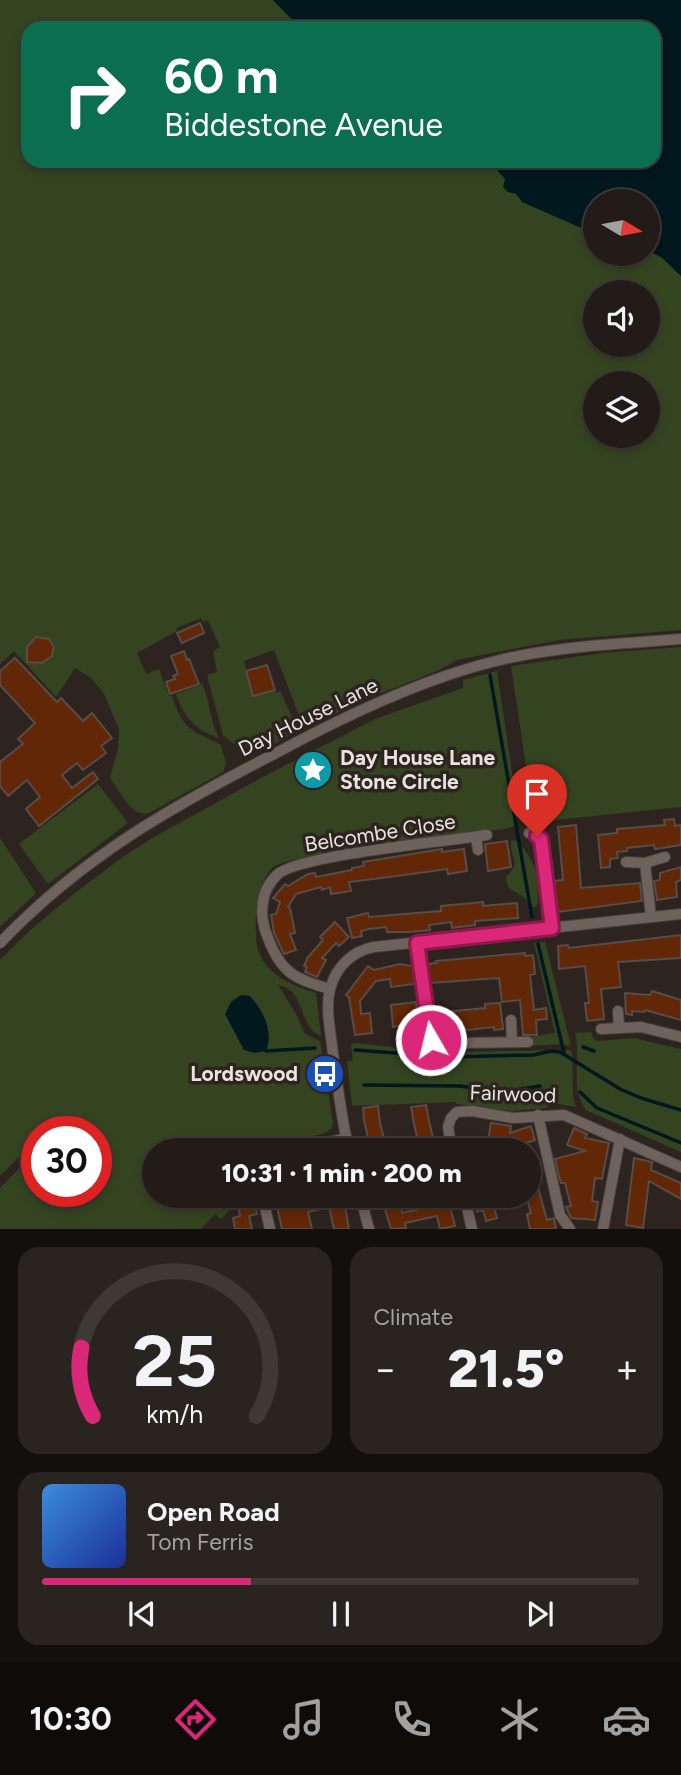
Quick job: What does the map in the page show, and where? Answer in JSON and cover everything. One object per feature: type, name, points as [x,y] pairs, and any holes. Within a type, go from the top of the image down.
[{"type":"street","name":"Day House Lane","points":[[0,943],[69,879],[154,818],[306,737],[374,705],[455,674],[504,659],[554,650],[681,639]]},
{"type":"street","points":[[529,834],[545,837],[552,928]]},
{"type":"street","name":"Belcombe Close","points":[[330,989],[296,978],[276,959],[266,933],[262,912],[263,898],[274,878],[288,869],[336,857],[482,836],[478,850]]},
{"type":"street","points":[[626,862],[645,863],[665,857]]},
{"type":"street","points":[[645,863],[651,917]]},
{"type":"street","points":[[346,1138],[328,1006],[330,989],[340,967],[359,951],[374,947],[681,914]]},
{"type":"street","points":[[417,943],[431,1040],[454,1043],[528,1042]]},
{"type":"street","points":[[618,1011],[620,1027]]},
{"type":"street","points":[[511,1020],[512,1042]]},
{"type":"street","points":[[601,1029],[647,1028],[681,1037]]},
{"type":"street","name":"Fairwood","points":[[450,1138],[448,1127],[457,1112],[472,1111],[513,1118],[569,1115],[681,1167]]},
{"type":"street","points":[[538,1115],[560,1215],[570,1229]]},
{"type":"street","points":[[603,1229],[620,1139]]},
{"type":"street","points":[[265,1208],[270,1229]]},
{"type":"street","points":[[364,1208],[369,1229]]},
{"type":"street","points":[[467,1208],[472,1229]]},
{"type":"green space","points":[[0,0],[681,0],[681,630],[559,640],[457,660],[304,729],[274,650],[244,661],[253,696],[280,691],[298,730],[266,749],[250,751],[239,748],[223,735],[207,675],[217,672],[213,651],[220,647],[208,620],[203,622],[201,618],[176,628],[177,631],[137,653],[146,674],[159,669],[169,696],[172,696],[185,723],[195,732],[221,745],[226,763],[223,772],[149,813],[131,808],[110,778],[118,748],[119,729],[104,694],[91,678],[75,668],[56,697],[14,651],[0,664]]},
{"type":"green space","points":[[681,647],[681,807],[555,820],[544,827],[546,830],[530,830],[534,820],[511,666],[602,653]]},
{"type":"green space","points":[[497,671],[517,806],[515,826],[380,844],[308,857],[271,869],[262,884],[256,918],[257,947],[261,958],[284,980],[316,993],[321,1036],[309,1025],[293,994],[278,985],[305,1034],[320,1041],[333,1123],[331,1129],[306,1138],[142,1138],[142,1208],[232,1208],[221,1219],[215,1214],[201,1229],[0,1229],[0,1188],[21,1166],[21,1207],[112,1207],[112,1116],[21,1116],[21,1155],[0,1176],[0,960],[71,896],[154,837],[375,719],[463,688],[463,680]]},
{"type":"green space","points":[[202,684],[219,738],[203,731],[192,722],[176,694]]},
{"type":"green space","points":[[98,784],[128,823],[48,884],[19,844]]},
{"type":"green space","points":[[0,838],[36,893],[0,927]]},
{"type":"green space","points":[[516,840],[529,856],[535,869],[538,904],[534,908],[507,884],[506,877],[515,863],[511,841]]},
{"type":"green space","points":[[545,942],[571,1046],[532,1046],[531,1037],[555,1033],[534,943]]},
{"type":"green space","points":[[591,1032],[597,1041],[634,1038],[681,1049],[681,1152],[586,1110],[578,1092],[575,1033]]},
{"type":"green space","points":[[357,1043],[453,1052],[570,1050],[576,1107],[551,1103],[547,1108],[510,1111],[456,1102],[352,1106],[347,1061],[353,1061],[351,1045]]},
{"type":"water","points":[[273,0],[681,0],[681,276],[660,257],[660,189],[583,189],[583,229],[522,202],[516,194],[503,187],[505,179],[495,168],[661,168],[661,21],[293,21]]},
{"type":"water","points":[[241,995],[250,996],[263,1015],[269,1036],[266,1051],[255,1053],[244,1050],[225,1014],[231,1002]]},
{"type":"building","points":[[200,623],[204,633],[182,643],[177,633]]},
{"type":"building","points":[[36,637],[49,639],[54,647],[52,656],[42,663],[27,662],[27,647]]},
{"type":"building","points":[[184,651],[199,684],[170,694],[166,682],[175,679],[173,676],[178,674],[171,656]]},
{"type":"building","points":[[15,658],[57,702],[61,698],[83,721],[92,713],[112,738],[101,746],[106,753],[83,770],[77,763],[62,775],[72,788],[93,772],[98,779],[39,826],[26,809],[40,797],[27,780],[8,796],[0,786],[0,762],[23,744],[18,739],[35,723],[0,685],[0,671]]},
{"type":"building","points":[[267,665],[275,690],[253,696],[246,671]]},
{"type":"building","points":[[674,819],[675,826],[681,825],[681,845],[655,849],[654,845],[627,848],[627,851],[617,852],[618,858],[610,859],[610,867],[601,868],[598,835],[617,833],[617,829],[665,825],[664,820]]},
{"type":"building","points":[[576,825],[581,888],[640,883],[642,901],[558,912],[554,881],[563,880],[558,827]]},
{"type":"building","points":[[507,841],[511,867],[488,871],[485,844]]},
{"type":"building","points":[[442,849],[442,852],[464,849],[467,871],[448,874],[447,869],[349,882],[351,891],[331,894],[330,887],[322,890],[321,887],[296,894],[288,907],[295,933],[290,934],[296,950],[284,954],[274,933],[271,915],[276,914],[280,902],[273,898],[285,884],[288,886],[308,874],[315,873],[316,877],[352,870],[364,866],[363,862]]},
{"type":"building","points":[[681,867],[681,880],[676,882],[677,897],[657,900],[654,881],[660,880],[660,873]]},
{"type":"building","points":[[483,902],[483,906],[517,903],[518,918],[475,921],[475,925],[452,928],[451,922],[429,925],[430,930],[409,932],[387,932],[386,927],[369,929],[361,931],[362,936],[352,938],[347,918],[368,913],[369,917],[441,911],[441,906]]},
{"type":"building","points":[[335,922],[349,937],[339,946],[336,943],[322,958],[326,960],[317,977],[305,972],[307,967],[304,966],[308,957],[323,940],[320,937]]},
{"type":"building","points":[[681,935],[681,958],[618,962],[621,987],[601,989],[604,1019],[587,1021],[585,1003],[589,1003],[585,966],[559,969],[558,946],[568,945],[569,948]]},
{"type":"building","points":[[525,953],[525,956],[533,955],[535,974],[530,975],[534,1010],[546,1008],[547,1019],[536,1020],[537,1035],[523,1035],[520,1000],[502,1002],[499,978],[430,983],[428,964],[437,963],[436,961]]},
{"type":"building","points":[[400,964],[413,966],[415,984],[391,987],[390,979],[376,981],[360,1001],[361,1014],[370,1013],[372,1033],[355,1035],[349,997],[346,995],[368,966],[374,970]]},
{"type":"building","points":[[652,991],[681,1000],[681,1020],[645,1010],[632,1011],[632,1015],[626,1014],[625,993],[650,995]]},
{"type":"building","points":[[416,1002],[423,1038],[407,1040],[405,1025],[393,1027],[391,1005]]},
{"type":"building","points":[[500,1003],[503,1029],[494,1030],[494,1027],[459,1031],[459,1027],[437,1030],[434,1009],[455,1011],[485,1008],[485,1004]]},
{"type":"building","points":[[426,1105],[433,1138],[417,1138],[411,1107]]},
{"type":"building","points":[[378,1106],[384,1138],[368,1138],[363,1108]]},
{"type":"building","points":[[491,1123],[511,1126],[510,1133],[531,1126],[534,1138],[488,1138]]},
{"type":"building","points":[[574,1128],[587,1134],[585,1138],[609,1143],[602,1179],[595,1178],[592,1201],[598,1202],[595,1220],[571,1218],[566,1207],[571,1206],[565,1183],[561,1183],[558,1173],[555,1159],[585,1151],[567,1145]]},
{"type":"building","points":[[634,1158],[652,1162],[651,1170],[681,1183],[681,1199],[649,1181],[643,1228],[626,1225]]},
{"type":"building","points":[[541,1198],[547,1220],[554,1218],[556,1229],[530,1229],[527,1214],[531,1213],[530,1208],[541,1208]]},
{"type":"building","points":[[239,1208],[256,1208],[257,1214],[249,1216],[252,1229],[235,1229],[233,1218],[240,1216]]},
{"type":"building","points":[[277,1208],[325,1208],[308,1212],[312,1229],[282,1229]]},
{"type":"building","points":[[329,1208],[345,1208],[349,1229],[334,1229]]},
{"type":"building","points":[[401,1208],[402,1213],[425,1208],[450,1208],[455,1226],[440,1229],[437,1216],[405,1223],[406,1228],[391,1229],[385,1209]]},
{"type":"building","points":[[476,1208],[494,1208],[497,1218],[486,1221],[483,1210],[477,1212]]},
{"type":"waterway","points":[[490,675],[532,917]]},
{"type":"waterway","points":[[538,944],[564,1053]]},
{"type":"waterway","points":[[583,1047],[594,1051]]},
{"type":"waterway","points":[[266,1051],[315,1048]]},
{"type":"waterway","points":[[355,1050],[449,1057],[560,1052],[620,1089],[681,1110]]},
{"type":"waterway","points":[[364,1085],[460,1086],[501,1092],[540,1086]]},
{"type":"waterway","points":[[580,1092],[597,1108],[681,1143]]},
{"type":"place","name":"Day House Lane Stone Circle","points":[[313,770]]},
{"type":"place","name":"Lordswood","points":[[325,1074]]},
{"type":"route","points":[[431,1040],[417,943],[552,928],[541,839],[537,836]]}]
